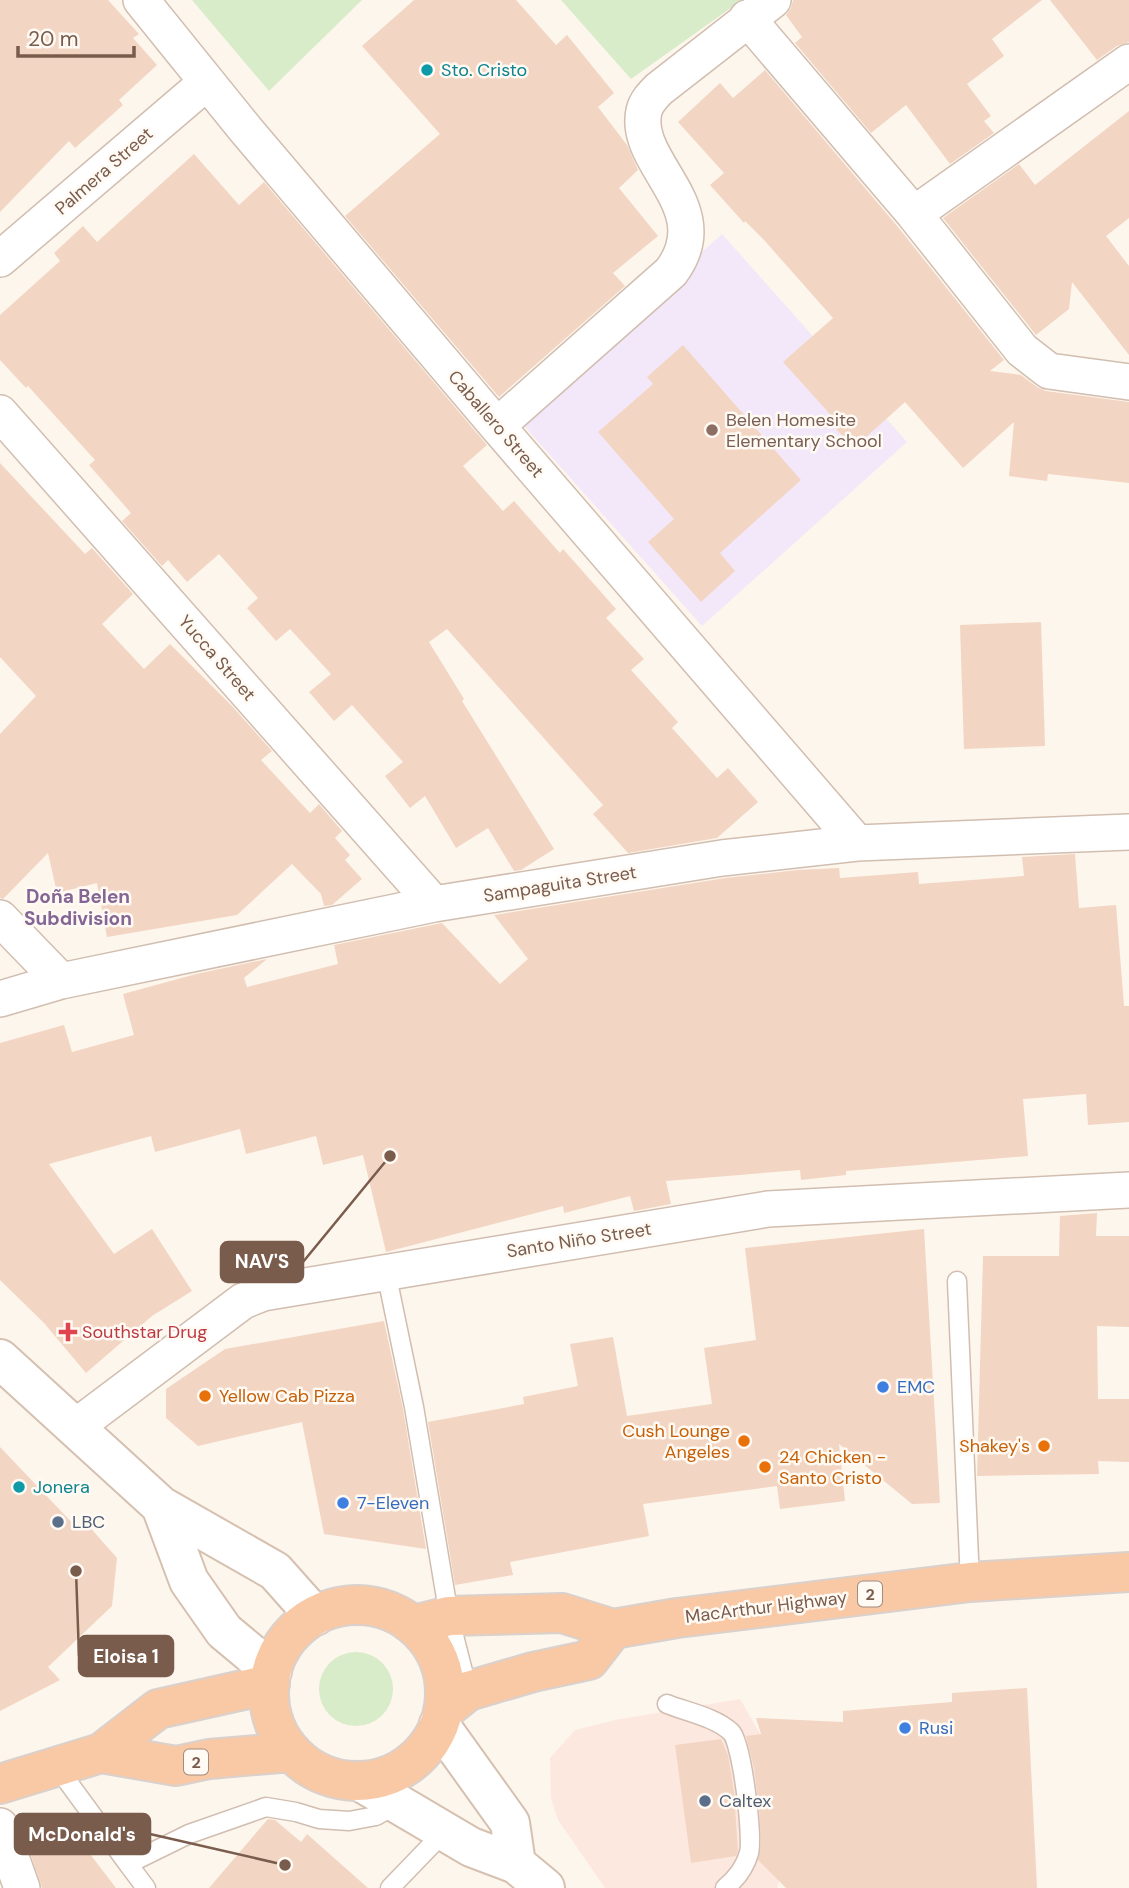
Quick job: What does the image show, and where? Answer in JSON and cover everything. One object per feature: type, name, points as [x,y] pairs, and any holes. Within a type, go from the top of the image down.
[{"type":"highway","name":"MacArthur Highway","points":[[431,1621],[562,1614],[613,1629],[677,1618],[970,1582],[1129,1572]]},
{"type":"highway","name":"2","points":[[0,1784],[101,1753],[158,1709],[271,1677],[280,1651],[299,1627],[315,1616],[340,1606],[365,1605],[431,1621],[431,1645],[439,1660],[450,1709]]},
{"type":"highway","points":[[271,1677],[273,1719],[292,1752],[307,1766],[329,1776],[359,1782],[392,1774],[412,1762],[427,1745],[450,1709],[533,1672],[589,1660],[613,1629]]},
{"type":"highway","name":"2","points":[[101,1753],[176,1766],[209,1759],[292,1752]]},
{"type":"main road","points":[[0,1359],[161,1506],[275,1571],[315,1616]]},
{"type":"main road","points":[[161,1506],[189,1581],[224,1631],[271,1677]]},
{"type":"main road","points":[[450,1709],[510,1823],[527,1879]]},
{"type":"main road","points":[[359,1782],[527,1879]]},
{"type":"street","name":"Caballero Street","points":[[141,0],[497,426],[858,843]]},
{"type":"street","points":[[497,426],[671,272],[682,257],[687,240],[685,220],[676,196],[650,146],[644,128],[644,111],[649,99],[659,89],[760,9],[914,214],[1022,350],[1049,371],[1129,382]]},
{"type":"street","points":[[914,214],[1129,62]]},
{"type":"street","name":"Palmera Street","points":[[0,259],[207,82]]},
{"type":"street","name":"Yucca Street","points":[[0,413],[434,904]]},
{"type":"street","name":"Sampaguita Street","points":[[0,999],[61,981],[434,904],[722,858],[858,843],[1129,832]]},
{"type":"street","points":[[0,918],[61,981]]},
{"type":"street","name":"Santo Niño Street","points":[[74,1428],[243,1301],[263,1293],[768,1209],[1129,1190]]},
{"type":"street","points":[[0,1826],[22,1888]]},
{"type":"lane","points":[[386,1272],[414,1407],[431,1621]]},
{"type":"lane","points":[[957,1281],[970,1582]]},
{"type":"lane","points":[[667,1704],[721,1725],[733,1734],[738,1749],[750,1821],[749,1852],[736,1880],[725,1888]]},
{"type":"lane","points":[[57,1767],[146,1888]]},
{"type":"lane","points":[[128,1864],[189,1834],[266,1807],[319,1819],[349,1821],[376,1816],[398,1803]]},
{"type":"lane","points":[[390,1888],[444,1832]]},
{"type":"shaded area","name":"Belen Homesite Elementary School","points":[[722,234],[907,442],[702,626],[517,418]]},
{"type":"shaded area","points":[[740,1699],[769,1749],[797,1811],[777,1888],[605,1888],[558,1820],[551,1798],[550,1758],[575,1730],[615,1720]]},
{"type":"green space","points":[[192,0],[362,0],[269,91]]},
{"type":"green space","points":[[561,0],[742,0],[631,79]]},
{"type":"green space","points":[[363,1652],[383,1662],[391,1675],[391,1703],[383,1716],[370,1724],[349,1726],[329,1716],[321,1703],[319,1682],[329,1662],[342,1654]]},
{"type":"building","points":[[0,0],[108,0],[139,34],[133,38],[157,65],[119,100],[123,105],[75,148],[69,141],[0,212]]},
{"type":"building","points":[[414,0],[516,0],[556,45],[567,35],[614,93],[598,107],[627,145],[638,170],[619,188],[658,236],[613,273],[625,286],[499,397],[345,216],[440,134],[362,46]]},
{"type":"building","points":[[793,0],[1042,0],[992,39],[1004,56],[967,84],[991,116],[984,121],[994,133],[950,164],[906,105],[871,133],[795,43],[802,37],[786,15]]},
{"type":"building","points":[[1050,0],[1129,0],[1129,42],[1117,46],[1097,60]]},
{"type":"building","points":[[765,70],[898,227],[1004,360],[990,371],[1021,375],[1046,391],[1129,402],[1129,483],[1048,474],[1047,481],[1009,476],[1014,422],[963,468],[905,402],[854,448],[834,427],[838,423],[783,362],[833,318],[764,240],[745,221],[744,223],[710,185],[724,173],[678,122],[720,83],[733,98]]},
{"type":"building","points":[[1129,111],[1129,218],[1106,236],[1129,266],[1129,355],[1072,282],[1069,309],[1036,335],[943,218],[1019,164],[1035,185]]},
{"type":"building","points":[[194,154],[239,205],[264,182],[487,445],[463,466],[503,511],[514,501],[560,553],[563,549],[616,609],[606,618],[644,659],[631,670],[678,722],[672,728],[717,778],[728,768],[758,802],[717,838],[628,853],[593,814],[603,805],[447,629],[429,642],[464,699],[462,701],[554,849],[521,870],[514,871],[488,828],[456,848],[425,796],[410,808],[385,776],[403,762],[352,705],[334,721],[309,692],[331,674],[290,629],[276,641],[247,608],[258,598],[219,554],[187,582],[168,560],[162,566],[122,521],[131,513],[89,465],[95,460],[28,386],[26,388],[0,360],[0,315],[60,261],[54,253],[83,226],[97,242]]},
{"type":"building","points":[[683,345],[801,480],[720,553],[735,571],[701,602],[648,542],[674,519],[598,432],[653,384],[647,377]]},
{"type":"building","points":[[0,463],[85,554],[92,548],[133,594],[102,624],[144,669],[170,644],[272,751],[261,760],[310,813],[319,804],[342,831],[335,838],[350,855],[345,860],[362,879],[332,905],[324,906],[321,894],[292,864],[237,915],[107,937],[97,883],[57,893],[48,853],[3,899],[0,898],[0,734],[36,696],[0,657]]},
{"type":"building","points":[[1041,622],[1045,746],[964,749],[960,625]]},
{"type":"building","points":[[1075,854],[1079,908],[1116,905],[1124,1006],[1129,1006],[1129,1122],[1088,1125],[1086,1094],[1023,1099],[1028,1156],[846,1171],[846,1175],[801,1180],[800,1170],[666,1181],[671,1204],[634,1211],[630,1196],[564,1213],[563,1206],[386,1252],[363,1155],[323,1165],[316,1136],[246,1154],[240,1129],[155,1152],[151,1136],[49,1164],[114,1254],[152,1229],[192,1291],[152,1316],[86,1373],[44,1323],[0,1280],[0,1043],[64,1025],[72,1052],[134,1035],[123,994],[196,974],[267,959],[244,978],[247,987],[338,964],[334,945],[442,923],[500,984],[528,959],[494,915],[725,878],[797,870],[839,868],[840,878],[918,872],[919,884],[1024,876],[1022,857]]},
{"type":"building","points":[[1097,1213],[1096,1236],[1129,1236],[1129,1327],[1097,1326],[1098,1399],[1129,1399],[1129,1462],[1098,1461],[1099,1474],[977,1476],[983,1256],[1059,1256],[1060,1216]]},
{"type":"building","points":[[924,1229],[940,1503],[912,1504],[839,1444],[845,1501],[780,1509],[777,1486],[643,1504],[649,1536],[510,1562],[513,1575],[455,1585],[428,1422],[524,1404],[523,1397],[578,1386],[570,1344],[613,1337],[627,1416],[712,1404],[704,1348],[756,1340],[745,1248]]},
{"type":"building","points":[[384,1321],[403,1409],[426,1549],[324,1534],[302,1422],[198,1446],[166,1418],[166,1389],[225,1349]]},
{"type":"building","points":[[0,1447],[80,1531],[87,1524],[117,1558],[112,1606],[48,1667],[60,1680],[0,1711]]},
{"type":"building","points":[[1027,1688],[1037,1888],[786,1888],[758,1860],[761,1843],[759,1809],[754,1768],[746,1736],[761,1734],[756,1718],[843,1722],[843,1711],[952,1702],[952,1693]]},
{"type":"building","name":"Caltex","points":[[721,1739],[728,1755],[734,1791],[738,1851],[736,1856],[691,1863],[675,1745]]},
{"type":"building","points":[[268,1819],[275,1820],[301,1842],[307,1834],[368,1888],[209,1888]]},
{"type":"building","points":[[64,1820],[116,1888],[42,1888],[23,1832]]},
{"type":"place","name":"Sto. Cristo","points":[[427,70]]},
{"type":"place","name":"Belen Homesite Elementary School","points":[[712,430]]},
{"type":"place","name":"NAV'S","points":[[390,1156]]},
{"type":"place","name":"Southstar Drug","points":[[68,1332]]},
{"type":"place","name":"EMC","points":[[883,1387]]},
{"type":"place","name":"Yellow Cab Pizza","points":[[205,1396]]},
{"type":"place","name":"Cush Lounge Angeles","points":[[744,1441]]},
{"type":"place","name":"Shakey's","points":[[1044,1446]]},
{"type":"place","name":"24 Chicken - Santo Cristo","points":[[765,1467]]},
{"type":"place","name":"Jonera","points":[[19,1487]]},
{"type":"place","name":"7-Eleven","points":[[343,1503]]},
{"type":"place","name":"LBC","points":[[58,1522]]},
{"type":"place","name":"Eloisa 1","points":[[76,1571]]},
{"type":"place","name":"Rusi","points":[[905,1728]]},
{"type":"place","name":"Caltex","points":[[705,1801]]},
{"type":"place","name":"McDonald's","points":[[285,1865]]},
{"type":"district","name":"Doña Belen Subdivision","points":[[78,907]]}]
